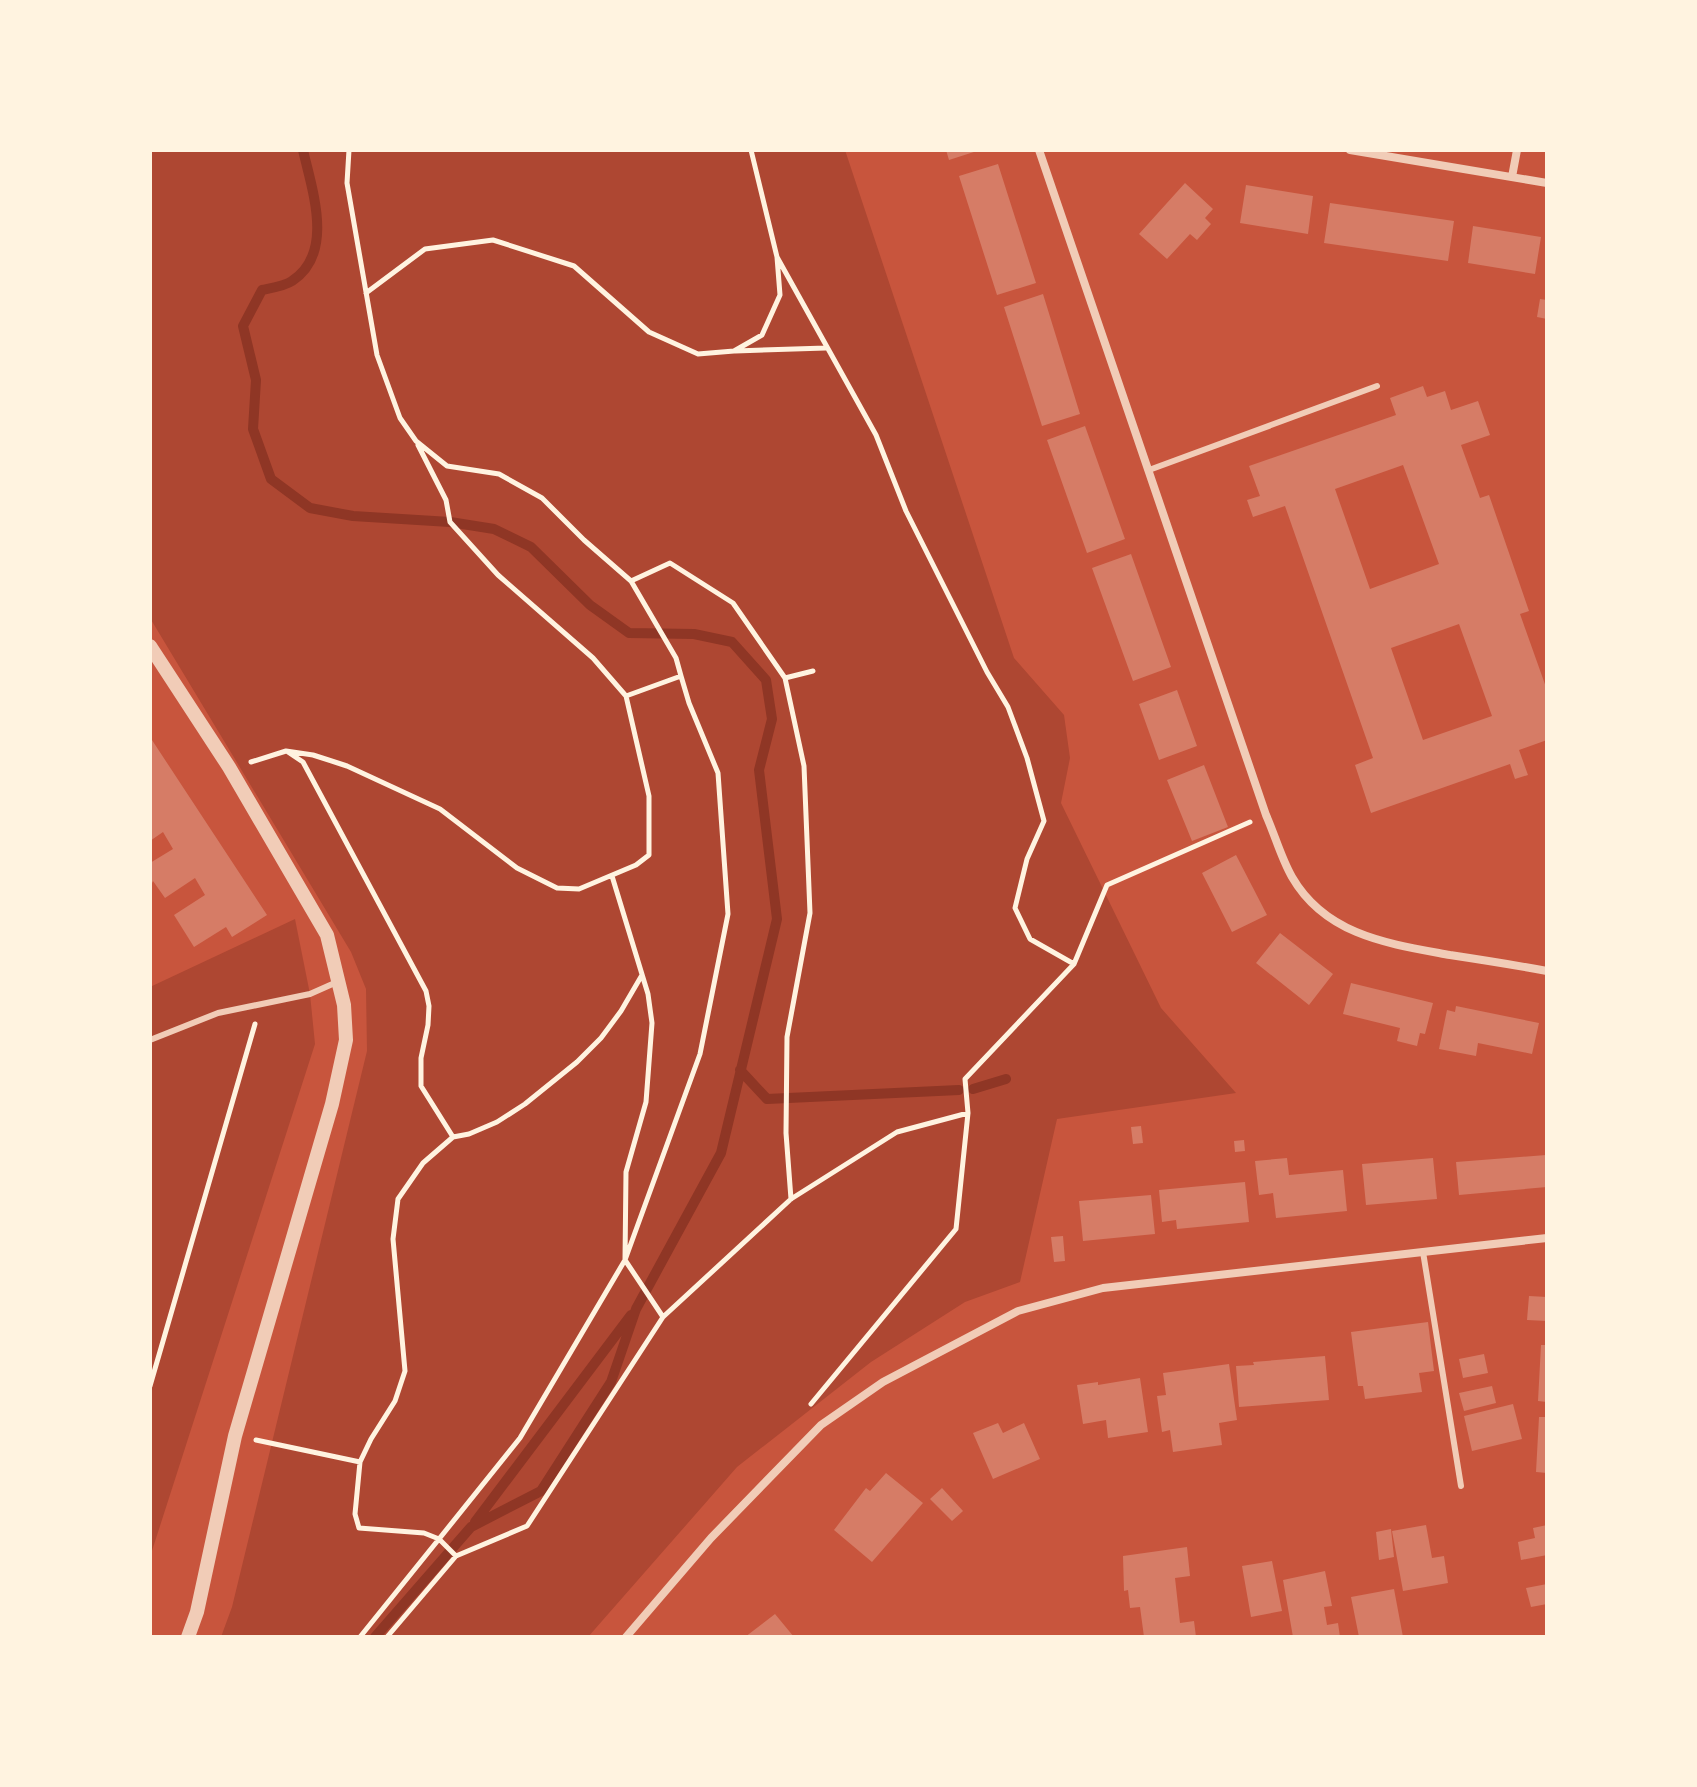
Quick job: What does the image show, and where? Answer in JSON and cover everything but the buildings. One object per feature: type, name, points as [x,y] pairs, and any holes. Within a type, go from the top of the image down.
[{"type":"street","points":[[1039,150],[1266,815],[1292,877],[1315,905],[1341,926],[1388,944],[1547,971]]},
{"type":"street","points":[[1350,150],[1547,183]]},
{"type":"street","points":[[1512,177],[1517,150]]},
{"type":"street","points":[[150,646],[229,767],[327,935],[340,981],[346,1040],[332,1104],[235,1436],[197,1612],[188,1637]]},
{"type":"street","points":[[626,1637],[711,1538],[821,1425],[883,1382],[1018,1311],[1103,1288],[1547,1238]]},
{"type":"lane","points":[[1149,470],[1377,386]]},
{"type":"lane","points":[[150,1040],[218,1013],[310,994],[340,981]]},
{"type":"lane","points":[[1423,1252],[1461,1486]]},
{"type":"path","points":[[229,767],[286,751],[313,755],[347,766],[440,809],[517,868],[557,888],[579,889],[636,865],[649,855],[649,796],[626,696],[593,658],[498,575],[450,522],[446,500],[416,441],[400,418],[377,355],[347,183],[349,150]]},
{"type":"path","points":[[734,351],[762,335],[780,295],[777,257],[751,150]]},
{"type":"path","points":[[366,293],[425,249],[493,240],[574,266],[649,332],[698,354],[826,348]]},
{"type":"path","points":[[777,257],[876,435],[906,511],[987,672],[1008,707],[1027,758],[1044,821],[1027,859],[1015,908],[1030,939],[1074,964]]},
{"type":"path","points":[[360,1637],[520,1438],[625,1260],[700,1054],[728,914],[718,773],[689,703],[676,658],[631,581],[542,498],[499,474],[447,466],[416,441]]},
{"type":"path","points":[[631,581],[670,563],[733,603],[785,678],[804,766],[810,913],[787,1037],[786,1133],[791,1199]]},
{"type":"path","points":[[785,678],[813,671]]},
{"type":"path","points":[[626,696],[681,676]]},
{"type":"path","points":[[286,751],[303,762],[426,991],[429,1006],[421,1058],[421,1086],[453,1137]]},
{"type":"path","points":[[821,1425],[804,1413],[956,1229],[968,1113],[965,1079],[1074,964],[1107,885],[1266,815]]},
{"type":"path","points":[[612,876],[651,1009],[652,1043],[646,1102],[626,1172],[625,1260],[663,1317]]},
{"type":"path","points":[[456,1556],[441,1540],[424,1533],[361,1529],[357,1526],[356,1496],[360,1462],[395,1401],[405,1371],[393,1239],[398,1199],[423,1163],[453,1137],[497,1122],[577,1062],[608,1029],[642,975]]},
{"type":"path","points":[[150,1386],[261,1004]]},
{"type":"path","points":[[387,1637],[456,1556],[527,1526],[663,1317],[791,1199],[897,1132],[968,1113]]},
{"type":"path","points":[[235,1436],[360,1462]]},
{"type":"shaded area","points":[[150,150],[845,150],[1014,658],[1064,715],[1070,758],[1061,803],[1161,1008],[1236,1093],[1057,1119],[1020,1282],[965,1302],[871,1362],[737,1467],[588,1637],[221,1637],[232,1607],[367,1051],[366,989],[351,952],[150,618]]},
{"type":"shaded area","points":[[295,919],[310,994],[315,1044],[150,1557],[150,987]]},
{"type":"waterway","points":[[303,150],[317,220],[313,254],[305,269],[292,281],[262,290],[243,326],[256,380],[253,429],[271,479],[310,508],[353,516],[450,522],[494,529],[531,547],[590,605],[629,633],[694,634],[732,642],[766,680],[772,719],[759,770],[777,919],[721,1153],[636,1309],[611,1382],[541,1491],[471,1527],[375,1637]]},
{"type":"waterway","points":[[740,1070],[767,1099],[959,1090]]},
{"type":"waterway","points":[[973,1089],[1006,1079]]},
{"type":"waterway","points":[[475,1522],[631,1315]]}]
